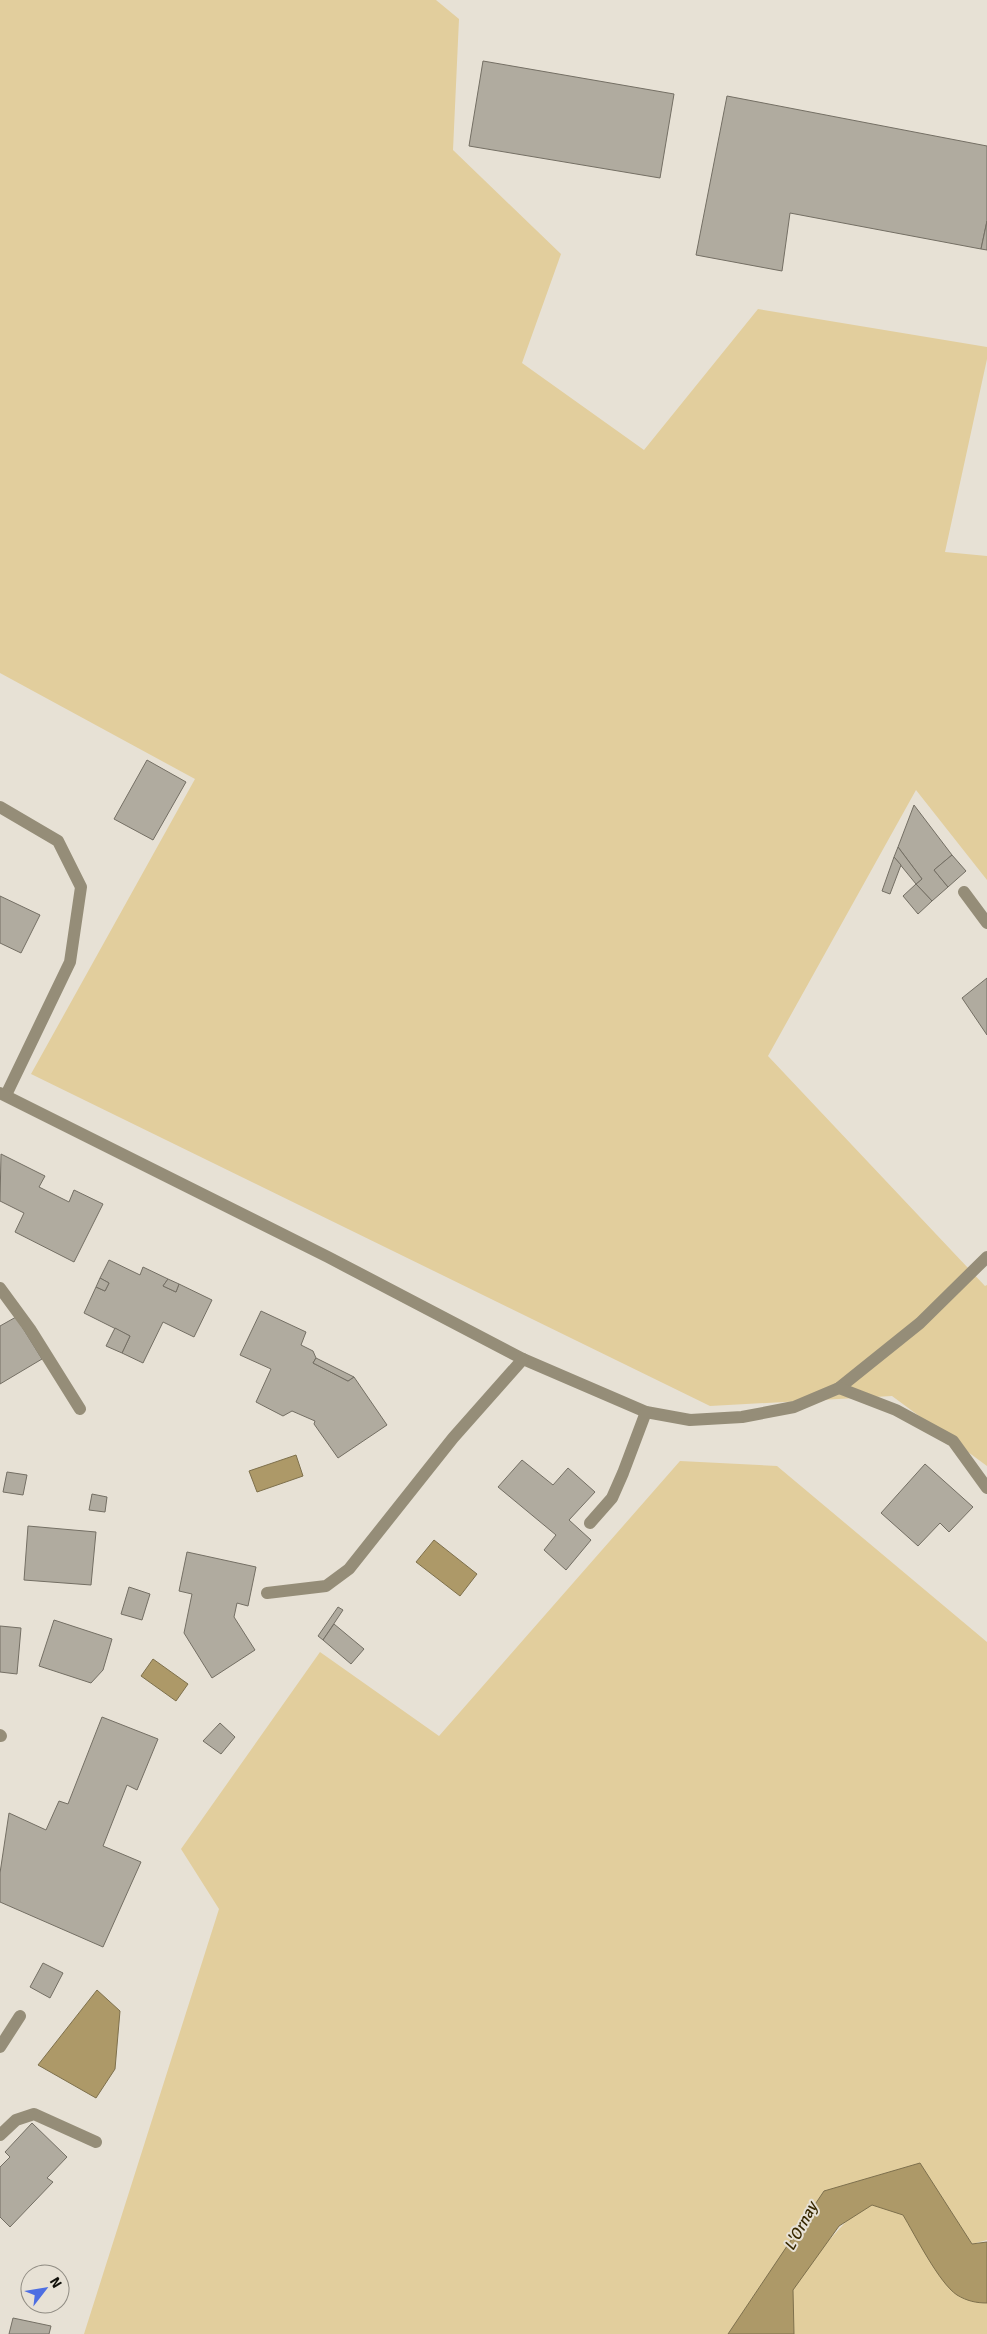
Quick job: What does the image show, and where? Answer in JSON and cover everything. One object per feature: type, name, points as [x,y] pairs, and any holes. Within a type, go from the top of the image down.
[{"type":"street","points":[[0,808],[58,841],[81,886],[70,962],[3,1094],[328,1257],[524,1359],[646,1412],[690,1420],[742,1417],[794,1407],[839,1388],[920,1323],[987,1257]]},
{"type":"street","points":[[964,892],[987,923]]},
{"type":"street","points":[[0,1288],[30,1329],[80,1409]]},
{"type":"street","points":[[267,1593],[326,1586],[349,1569],[453,1438],[524,1359]]},
{"type":"street","points":[[839,1388],[896,1410],[953,1441],[987,1488]]},
{"type":"street","points":[[590,1523],[612,1498],[646,1412]]},
{"type":"street","points":[[0,2047],[20,2016]]},
{"type":"street","points":[[0,2135],[16,2120],[34,2114],[96,2142]]},
{"type":"shaded area","points":[[0,0],[436,0],[459,19],[453,150],[561,254],[522,363],[644,450],[758,309],[987,347],[987,359],[945,552],[987,556],[987,880],[916,790],[768,1056],[985,1286],[987,1285],[987,1466],[892,1396],[710,1406],[31,1074],[195,779],[0,673]]},
{"type":"shaded area","points":[[296,1455],[303,1476],[257,1492],[249,1471]]},
{"type":"shaded area","points":[[680,1461],[777,1466],[987,1642],[987,2240],[972,2244],[920,2163],[824,2191],[728,2334],[84,2334],[219,1909],[181,1849],[320,1652],[439,1736]]},
{"type":"shaded area","points":[[434,1540],[477,1574],[460,1596],[416,1562]]},
{"type":"shaded area","points":[[153,1659],[188,1684],[176,1701],[141,1676]]},
{"type":"shaded area","points":[[97,1990],[120,2011],[115,2069],[96,2098],[38,2065]]},
{"type":"shaded area","points":[[920,2163],[972,2244],[987,2242],[987,2303],[964,2299],[957,2295],[935,2270],[903,2215],[872,2205],[839,2226],[793,2290],[794,2334],[728,2334],[824,2191]]},
{"type":"shaded area","points":[[881,2183],[987,2295],[987,2334],[758,2334],[783,2291]]},
{"type":"building","points":[[483,61],[674,94],[660,178],[469,146]]},
{"type":"building","points":[[727,96],[987,146],[987,221],[981,249],[790,213],[782,271],[696,255]]},
{"type":"building","points":[[987,221],[987,250],[981,249]]},
{"type":"building","points":[[147,760],[186,782],[153,840],[114,819]]},
{"type":"building","points":[[914,805],[952,855],[934,870],[948,887],[932,901],[916,884],[922,879],[898,847]]},
{"type":"building","points":[[898,847],[922,879],[916,884],[894,857]]},
{"type":"building","points":[[952,855],[966,871],[948,887],[934,870]]},
{"type":"building","points":[[894,857],[901,865],[890,894],[882,891]]},
{"type":"building","points":[[916,884],[932,901],[918,914],[903,896]]},
{"type":"building","points":[[0,896],[40,915],[21,953],[0,943]]},
{"type":"building","points":[[987,978],[987,1035],[962,998]]},
{"type":"building","points":[[1,1154],[45,1176],[39,1187],[69,1202],[74,1190],[103,1204],[74,1262],[15,1232],[24,1213],[0,1201]]},
{"type":"building","points":[[109,1260],[140,1275],[143,1267],[168,1279],[163,1286],[176,1292],[179,1284],[212,1300],[194,1337],[163,1322],[143,1363],[122,1353],[130,1336],[84,1313],[96,1287],[105,1291],[109,1283],[100,1278]]},
{"type":"building","points":[[100,1278],[109,1283],[105,1291],[96,1287]]},
{"type":"building","points":[[168,1279],[179,1284],[176,1292],[163,1286]]},
{"type":"building","points":[[261,1311],[306,1332],[301,1345],[313,1351],[316,1358],[313,1363],[348,1381],[354,1377],[387,1425],[338,1458],[314,1424],[315,1421],[292,1411],[283,1416],[256,1402],[271,1369],[240,1355]]},
{"type":"building","points":[[16,1317],[42,1359],[0,1384],[0,1326]]},
{"type":"building","points":[[115,1328],[130,1336],[122,1353],[106,1346]]},
{"type":"building","points":[[316,1358],[354,1377],[348,1381],[313,1363]]},
{"type":"building","points":[[522,1460],[553,1485],[568,1468],[595,1492],[569,1520],[591,1540],[566,1570],[544,1550],[556,1535],[498,1487]]},
{"type":"building","points":[[925,1464],[973,1507],[949,1532],[940,1523],[918,1546],[881,1513]]},
{"type":"building","points":[[7,1472],[27,1475],[23,1495],[3,1492]]},
{"type":"building","points":[[92,1494],[107,1497],[105,1512],[89,1510]]},
{"type":"building","points":[[28,1526],[96,1532],[91,1585],[24,1580]]},
{"type":"building","points":[[187,1552],[256,1567],[248,1606],[237,1603],[234,1617],[255,1650],[212,1678],[184,1633],[192,1594],[179,1591]]},
{"type":"building","points":[[129,1587],[150,1594],[142,1620],[121,1614]]},
{"type":"building","points":[[338,1607],[343,1610],[323,1640],[318,1636]]},
{"type":"building","points":[[54,1620],[112,1639],[103,1670],[91,1683],[39,1666]]},
{"type":"building","points":[[334,1624],[364,1649],[351,1664],[323,1640]]},
{"type":"building","points":[[0,1626],[21,1628],[17,1674],[0,1672]]},
{"type":"building","points":[[102,1717],[158,1739],[137,1790],[127,1785],[103,1846],[141,1862],[103,1947],[0,1902],[0,1873],[9,1813],[46,1830],[59,1801],[68,1804]]},
{"type":"building","points":[[220,1723],[235,1737],[221,1754],[203,1741]]},
{"type":"building","points":[[43,1963],[63,1973],[50,1998],[30,1987]]},
{"type":"building","points":[[32,2123],[67,2157],[47,2178],[53,2182],[10,2227],[0,2217],[0,2167],[10,2157],[5,2152]]},
{"type":"building","points":[[13,2318],[51,2326],[49,2334],[9,2334]]},
{"type":"water label","name":"L'Ornay","points":[[800,2226]]}]
